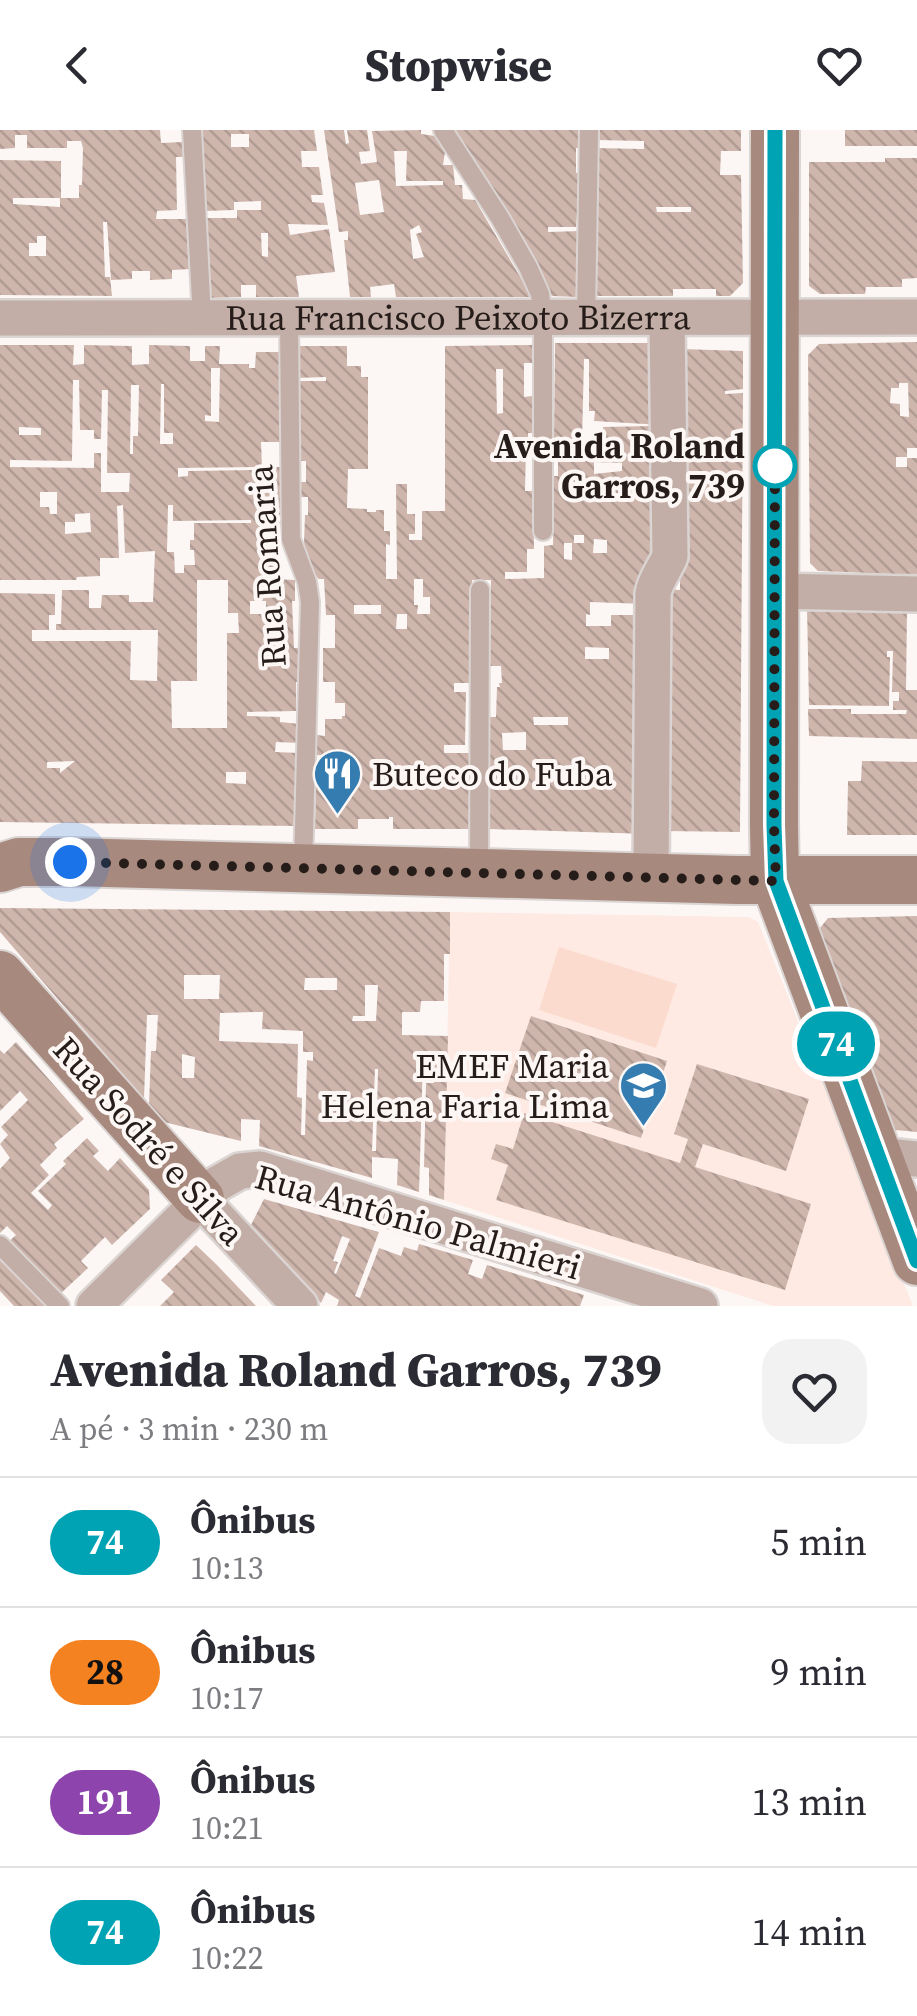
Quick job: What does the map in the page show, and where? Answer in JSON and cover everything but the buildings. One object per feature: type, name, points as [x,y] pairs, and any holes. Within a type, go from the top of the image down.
[{"type":"main road","points":[[775,130],[776,881],[897,1157],[917,1261]]},
{"type":"main road","points":[[0,868],[19,862],[70,862],[776,881],[917,880]]},
{"type":"main road","name":"Rua Sodré e Silva","points":[[0,975],[200,1199]]},
{"type":"street","name":"Rua Francisco Peixoto Bizerra","points":[[0,318],[917,317]]},
{"type":"street","points":[[651,878],[654,584],[670,556],[667,318]]},
{"type":"street","points":[[776,591],[917,594]]},
{"type":"street","name":"Rua Antônio Palmieri","points":[[94,1306],[217,1184],[240,1171],[260,1170],[700,1306]]},
{"type":"street","name":"Rua Sodré e Silva","points":[[200,1199],[300,1306]]},
{"type":"lane","points":[[192,130],[202,318]]},
{"type":"lane","points":[[442,130],[500,218],[540,294],[543,531]]},
{"type":"lane","points":[[586,318],[589,130]]},
{"type":"lane","name":"Rua Romaria","points":[[289,317],[291,539],[310,602],[302,869]]},
{"type":"lane","points":[[479,873],[480,590]]},
{"type":"lane","points":[[0,1246],[60,1306]]},
{"type":"shaded area","name":"EMEF Maria Helena Faria Lima","points":[[450,912],[749,917],[758,922],[913,1306],[773,1306],[444,1200]]},
{"type":"shaded area","points":[[559,947],[677,984],[656,1048],[539,1010]]},
{"type":"bus line","name":"74","points":[[775,130],[776,881],[917,1261]]},
{"type":"place","name":"Avenida Roland Garros, 739","points":[[775,466]]},
{"type":"place","name":"Buteco do Fuba","points":[[337,816]]},
{"type":"place","name":"EMEF Maria Helena Faria Lima","points":[[644,1128]]},
{"type":"route","points":[[70,862],[776,881],[775,459],[775,466]]}]
